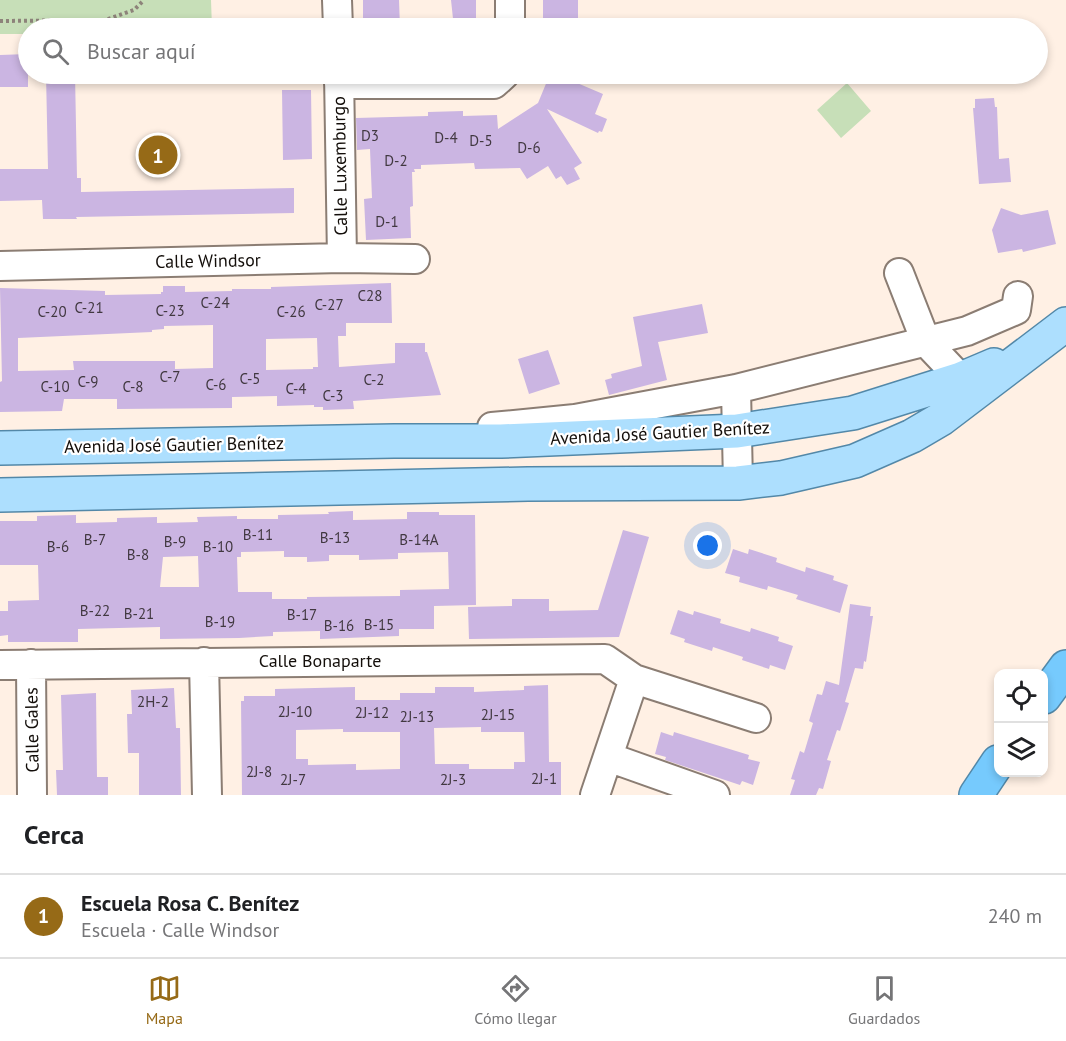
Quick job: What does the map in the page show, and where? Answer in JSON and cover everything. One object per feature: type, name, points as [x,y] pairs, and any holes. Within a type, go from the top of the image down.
[{"type":"highway","points":[[1048,692],[1066,667]]},
{"type":"highway","points":[[976,795],[994,769]]},
{"type":"main road","points":[[0,495],[504,485],[738,483],[781,478],[855,461],[912,436],[941,419],[1066,324]]},
{"type":"main road","name":"Avenida José Gautier Benítez","points":[[0,448],[501,441],[737,431],[853,413],[961,379],[1032,350]]},
{"type":"street","points":[[337,0],[338,18]]},
{"type":"street","points":[[510,0],[510,18]]},
{"type":"street","name":"Calle Luxemburgo","points":[[339,84],[342,258]]},
{"type":"street","name":"Calle Windsor","points":[[0,266],[342,258],[415,259]]},
{"type":"street","points":[[899,273],[926,342],[961,379]]},
{"type":"street","points":[[394,441],[464,430],[575,419],[736,389],[967,331],[1016,310],[1018,296]]},
{"type":"street","points":[[736,389],[738,483]]},
{"type":"street","name":"Calle Bonaparte","points":[[0,665],[605,659],[634,679],[756,718]]},
{"type":"street","points":[[204,662],[207,795]]},
{"type":"street","name":"Calle Gales","points":[[31,664],[32,795]]},
{"type":"street","points":[[595,795],[634,679]]},
{"type":"street","points":[[608,757],[715,795]]},
{"type":"path","points":[[111,18],[134,10],[144,0]]},
{"type":"path","points":[[0,21],[18,21]]},
{"type":"green space","points":[[0,0],[211,0],[212,18],[18,18],[18,34],[0,34]]},
{"type":"green space","points":[[848,84],[871,111],[841,138],[817,110]]},
{"type":"building","points":[[363,0],[399,0],[400,18],[363,18]]},
{"type":"building","points":[[451,0],[476,0],[476,18],[453,18]]},
{"type":"building","points":[[543,0],[578,0],[578,18],[543,18]]},
{"type":"building","points":[[18,54],[18,84],[28,84],[28,87],[0,87],[0,55]]},
{"type":"building","points":[[46,84],[75,84],[77,178],[81,178],[81,192],[294,188],[294,213],[43,219],[42,200],[0,201],[0,169],[48,169]]},
{"type":"building","points":[[546,84],[580,84],[603,94],[595,114],[607,119],[602,132],[598,133],[547,109],[582,163],[574,168],[580,179],[567,185],[561,176],[556,179],[548,166],[527,179],[520,168],[475,169],[474,163],[421,165],[421,169],[414,169],[415,172],[412,172],[411,238],[366,240],[364,199],[372,198],[370,149],[357,150],[356,118],[428,116],[428,112],[463,111],[463,116],[497,115],[498,129],[538,103]]},
{"type":"building","points":[[282,90],[311,90],[312,159],[283,160]]},
{"type":"building","points":[[994,98],[995,107],[997,107],[999,159],[1009,158],[1011,182],[979,184],[973,108],[975,108],[975,99]]},
{"type":"building","points":[[1001,208],[1021,215],[1048,210],[1056,244],[1023,252],[1022,249],[998,253],[992,230]]},
{"type":"building","points":[[391,283],[392,323],[346,323],[346,336],[338,336],[339,367],[395,363],[395,343],[425,343],[425,352],[427,352],[441,395],[353,401],[354,409],[323,410],[323,407],[314,407],[314,405],[277,406],[277,396],[232,397],[232,408],[117,409],[117,399],[64,399],[62,411],[0,412],[0,382],[2,381],[0,288],[105,291],[105,295],[161,294],[163,286],[185,286],[185,292],[271,289],[271,287]],"holes":[[[213,325],[213,368],[175,369],[175,361],[73,361],[74,370],[18,371],[18,338],[152,332],[152,330],[164,329],[164,326]],[[317,338],[318,367],[266,370],[266,339]]]},
{"type":"building","points":[[702,304],[708,333],[658,342],[667,380],[609,395],[605,380],[612,378],[611,374],[642,366],[633,317]]},
{"type":"building","points":[[548,350],[560,384],[529,394],[518,359]]},
{"type":"building","points":[[353,511],[353,520],[407,519],[407,512],[475,515],[476,605],[434,606],[434,629],[399,629],[399,636],[320,639],[320,631],[273,632],[273,636],[239,638],[160,639],[160,627],[78,629],[78,642],[8,642],[8,635],[0,636],[0,611],[8,611],[8,601],[39,600],[38,565],[0,565],[0,521],[37,521],[37,516],[76,515],[76,523],[117,522],[117,518],[157,517],[157,523],[198,522],[197,517],[237,516],[237,519],[278,519],[278,515],[329,514],[328,512]],"holes":[[[284,551],[284,557],[307,557],[307,562],[329,561],[329,555],[359,555],[359,560],[398,559],[398,553],[448,552],[449,589],[400,590],[400,596],[307,597],[307,599],[272,599],[272,592],[238,592],[237,557],[241,557],[241,552]],[[198,556],[199,587],[160,587],[163,557]]]},
{"type":"building","points":[[623,530],[649,537],[619,637],[469,639],[468,607],[512,606],[512,599],[549,599],[549,611],[598,610]]},
{"type":"building","points":[[733,549],[748,554],[749,549],[777,558],[776,562],[805,572],[806,567],[834,576],[833,580],[848,585],[840,613],[796,599],[798,595],[768,586],[767,590],[739,582],[740,577],[725,573]]},
{"type":"building","points":[[850,604],[871,607],[870,616],[873,616],[866,662],[864,661],[863,669],[855,668],[845,702],[849,703],[827,760],[831,761],[823,789],[819,788],[816,795],[790,795],[795,780],[791,779],[800,751],[804,753],[813,723],[809,721],[817,694],[822,695],[826,681],[839,685]]},
{"type":"building","points":[[678,610],[693,615],[694,611],[721,619],[720,623],[750,632],[751,628],[779,637],[778,641],[793,646],[785,670],[770,665],[769,669],[713,647],[712,651],[684,642],[685,639],[670,634]]},
{"type":"building","points":[[548,685],[549,762],[561,762],[561,795],[242,795],[241,701],[244,701],[244,696],[275,696],[275,689],[355,687],[355,700],[400,700],[400,693],[435,693],[435,687],[474,687],[474,692],[524,690],[524,686]],"holes":[[[481,727],[481,732],[524,732],[525,762],[514,762],[514,769],[469,769],[469,764],[435,764],[434,728]],[[343,729],[343,732],[400,732],[400,769],[356,770],[356,764],[308,765],[308,759],[296,759],[296,730]]]},
{"type":"building","points":[[174,688],[176,728],[180,728],[181,795],[139,795],[139,753],[128,753],[127,714],[132,714],[131,690]]},
{"type":"building","points":[[96,693],[97,777],[108,777],[108,795],[57,795],[56,770],[63,770],[61,695]]},
{"type":"building","points":[[661,732],[673,736],[674,732],[749,755],[748,759],[760,762],[753,785],[742,781],[740,785],[665,760],[666,757],[655,754]]},
{"type":"place","name":"Escuela Rosa C. Benítez","points":[[158,155]]}]
